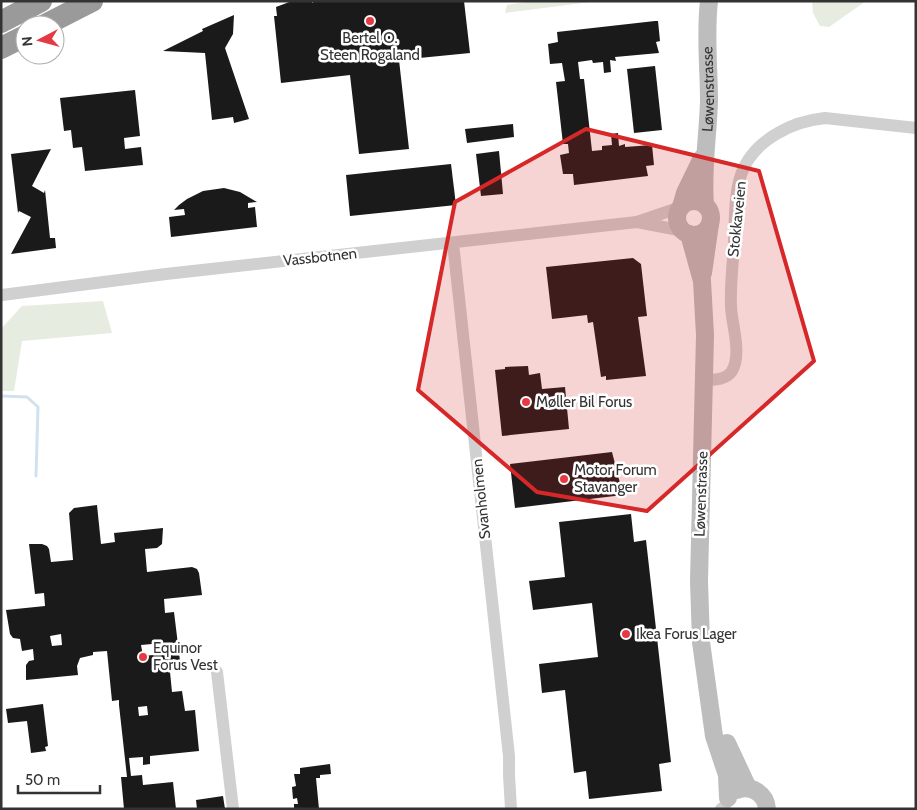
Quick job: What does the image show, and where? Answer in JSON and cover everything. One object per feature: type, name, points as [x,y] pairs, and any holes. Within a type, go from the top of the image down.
[{"type":"highway","points":[[1,22],[41,1]]},
{"type":"highway","points":[[65,15],[92,1]]},
{"type":"highway","points":[[1,48],[15,41]]},
{"type":"main road","name":"Løwenstrasse","points":[[701,1],[706,25]]},
{"type":"main road","name":"Løwenstrasse","points":[[705,206],[704,153],[708,127],[709,100],[706,25],[709,1]]},
{"type":"main road","name":"Løwenstrasse","points":[[681,207],[685,193],[704,153]]},
{"type":"main road","points":[[693,201],[700,202],[705,206],[711,218],[710,224],[702,233],[687,233],[680,228],[678,217],[681,207],[693,201]]},
{"type":"main road","name":"Løwenstrasse","points":[[710,224],[702,281],[705,335],[699,612],[701,642],[714,736],[727,774],[724,806]]},
{"type":"main road","name":"Løwenstrasse","points":[[687,233],[702,281]]},
{"type":"main road","name":"Løwenstrasse","points":[[710,706],[748,788]]},
{"type":"main road","points":[[724,806],[733,792],[748,788],[763,796],[767,809]]},
{"type":"street","name":"Stokkaveien","points":[[704,380],[720,379],[729,374],[736,360],[731,306],[735,209],[738,184],[749,158],[767,139],[791,125],[812,119],[825,118],[916,128]]},
{"type":"street","name":"Vassbotnen","points":[[2,297],[166,274],[638,222],[681,207]]},
{"type":"street","name":"Vassbotnen","points":[[638,222],[687,233]]},
{"type":"street","name":"Svanholmen","points":[[453,242],[509,756],[508,775],[511,809]]},
{"type":"street","points":[[217,672],[233,809]]},
{"type":"street","name":"Svanholmen","points":[[509,756],[515,774],[520,809]]},
{"type":"highlighted area","points":[[586,129],[759,171],[814,361],[647,511],[537,492],[418,390],[455,202]]},
{"type":"shaded area","points":[[532,1],[599,1],[505,13],[507,5]]},
{"type":"shaded area","points":[[812,1],[866,1],[829,27],[820,26],[813,13]]},
{"type":"shaded area","points":[[103,301],[112,333],[22,341],[14,391],[1,391],[1,329],[22,306]]},
{"type":"building","points":[[292,1],[312,1],[312,3],[315,1],[464,1],[470,53],[399,60],[409,149],[359,154],[350,75],[281,83],[274,16],[277,16],[276,7]]},
{"type":"building","points":[[234,15],[233,34],[225,48],[249,119],[234,123],[233,117],[212,120],[205,53],[163,51],[203,31],[202,29]]},
{"type":"building","points":[[658,21],[660,41],[656,42],[659,53],[615,57],[616,61],[610,60],[611,72],[604,73],[603,62],[593,63],[592,60],[578,62],[580,79],[584,79],[592,151],[602,150],[602,146],[612,145],[611,134],[618,133],[619,146],[625,144],[625,147],[652,145],[654,165],[646,166],[648,176],[574,185],[573,174],[563,174],[560,155],[569,153],[568,144],[563,144],[556,82],[565,81],[562,63],[550,64],[548,44],[558,42],[557,32]]},
{"type":"building","points":[[655,66],[662,130],[634,133],[627,69]]},
{"type":"building","points":[[135,90],[140,136],[124,138],[125,149],[141,147],[143,165],[85,171],[82,147],[73,148],[71,130],[64,131],[60,98]]},
{"type":"building","points":[[513,124],[514,137],[467,143],[465,129]]},
{"type":"building","points":[[51,149],[32,186],[44,193],[45,190],[50,238],[55,238],[56,248],[11,254],[31,217],[19,211],[18,213],[11,154]]},
{"type":"building","points":[[499,151],[503,194],[481,196],[476,154]]},
{"type":"building","points":[[451,164],[456,205],[350,216],[346,175]]},
{"type":"building","points":[[224,188],[240,192],[257,202],[248,203],[248,208],[255,207],[257,227],[171,237],[169,217],[185,215],[184,209],[174,210],[179,205],[203,191]]},
{"type":"building","points":[[633,258],[641,264],[647,316],[638,317],[646,376],[606,380],[606,376],[601,377],[593,322],[588,323],[587,315],[552,319],[546,267]]},
{"type":"building","points":[[528,366],[529,375],[540,373],[542,389],[565,387],[569,429],[502,436],[495,370],[505,369],[505,367]]},
{"type":"building","points":[[612,452],[623,495],[515,508],[510,464]]},
{"type":"building","name":"Equinor Forus Vest","points":[[97,505],[101,544],[115,542],[114,533],[163,528],[162,544],[157,548],[145,549],[147,572],[192,567],[197,569],[199,573],[202,595],[164,599],[165,613],[174,612],[180,661],[169,662],[172,692],[182,691],[185,711],[195,710],[199,751],[150,756],[150,764],[143,765],[143,757],[129,758],[131,776],[142,775],[143,785],[173,782],[176,809],[124,809],[121,777],[127,777],[119,700],[112,701],[107,651],[93,652],[93,655],[80,658],[77,666],[78,675],[26,680],[26,665],[29,661],[34,660],[33,649],[22,651],[20,639],[13,638],[10,634],[6,610],[45,606],[44,593],[35,594],[29,544],[47,546],[51,562],[73,560],[69,513],[74,508]],"holes":[[[61,634],[62,645],[52,646],[50,636]],[[152,644],[153,655],[143,656],[141,645]],[[147,706],[148,715],[139,716],[138,707]]]},
{"type":"building","name":"Ikea Forus Lager","points":[[631,514],[634,542],[646,540],[671,762],[659,764],[662,791],[589,799],[586,771],[574,773],[565,690],[542,693],[539,664],[598,657],[592,603],[533,610],[529,581],[565,577],[559,522]]},
{"type":"building","points":[[43,704],[48,746],[45,747],[46,751],[31,753],[27,721],[8,723],[6,709]]},
{"type":"building","points":[[330,764],[331,774],[320,775],[320,778],[316,778],[319,809],[294,809],[294,804],[298,804],[297,798],[293,799],[292,787],[296,786],[294,774],[300,774],[300,768]]},
{"type":"building","points":[[223,796],[225,809],[197,809],[196,800]]},
{"type":"waterway","points":[[1,396],[27,397],[38,407],[36,476]]},
{"type":"place","name":"Bertel O. Steen Rogaland","points":[[370,21]]},
{"type":"place","name":"Møller Bil Forus","points":[[526,402]]},
{"type":"place","name":"Motor Forum Stavanger","points":[[564,479]]},
{"type":"place","name":"Ikea Forus Lager","points":[[626,634]]},
{"type":"place","name":"Equinor Forus Vest","points":[[143,657]]}]
